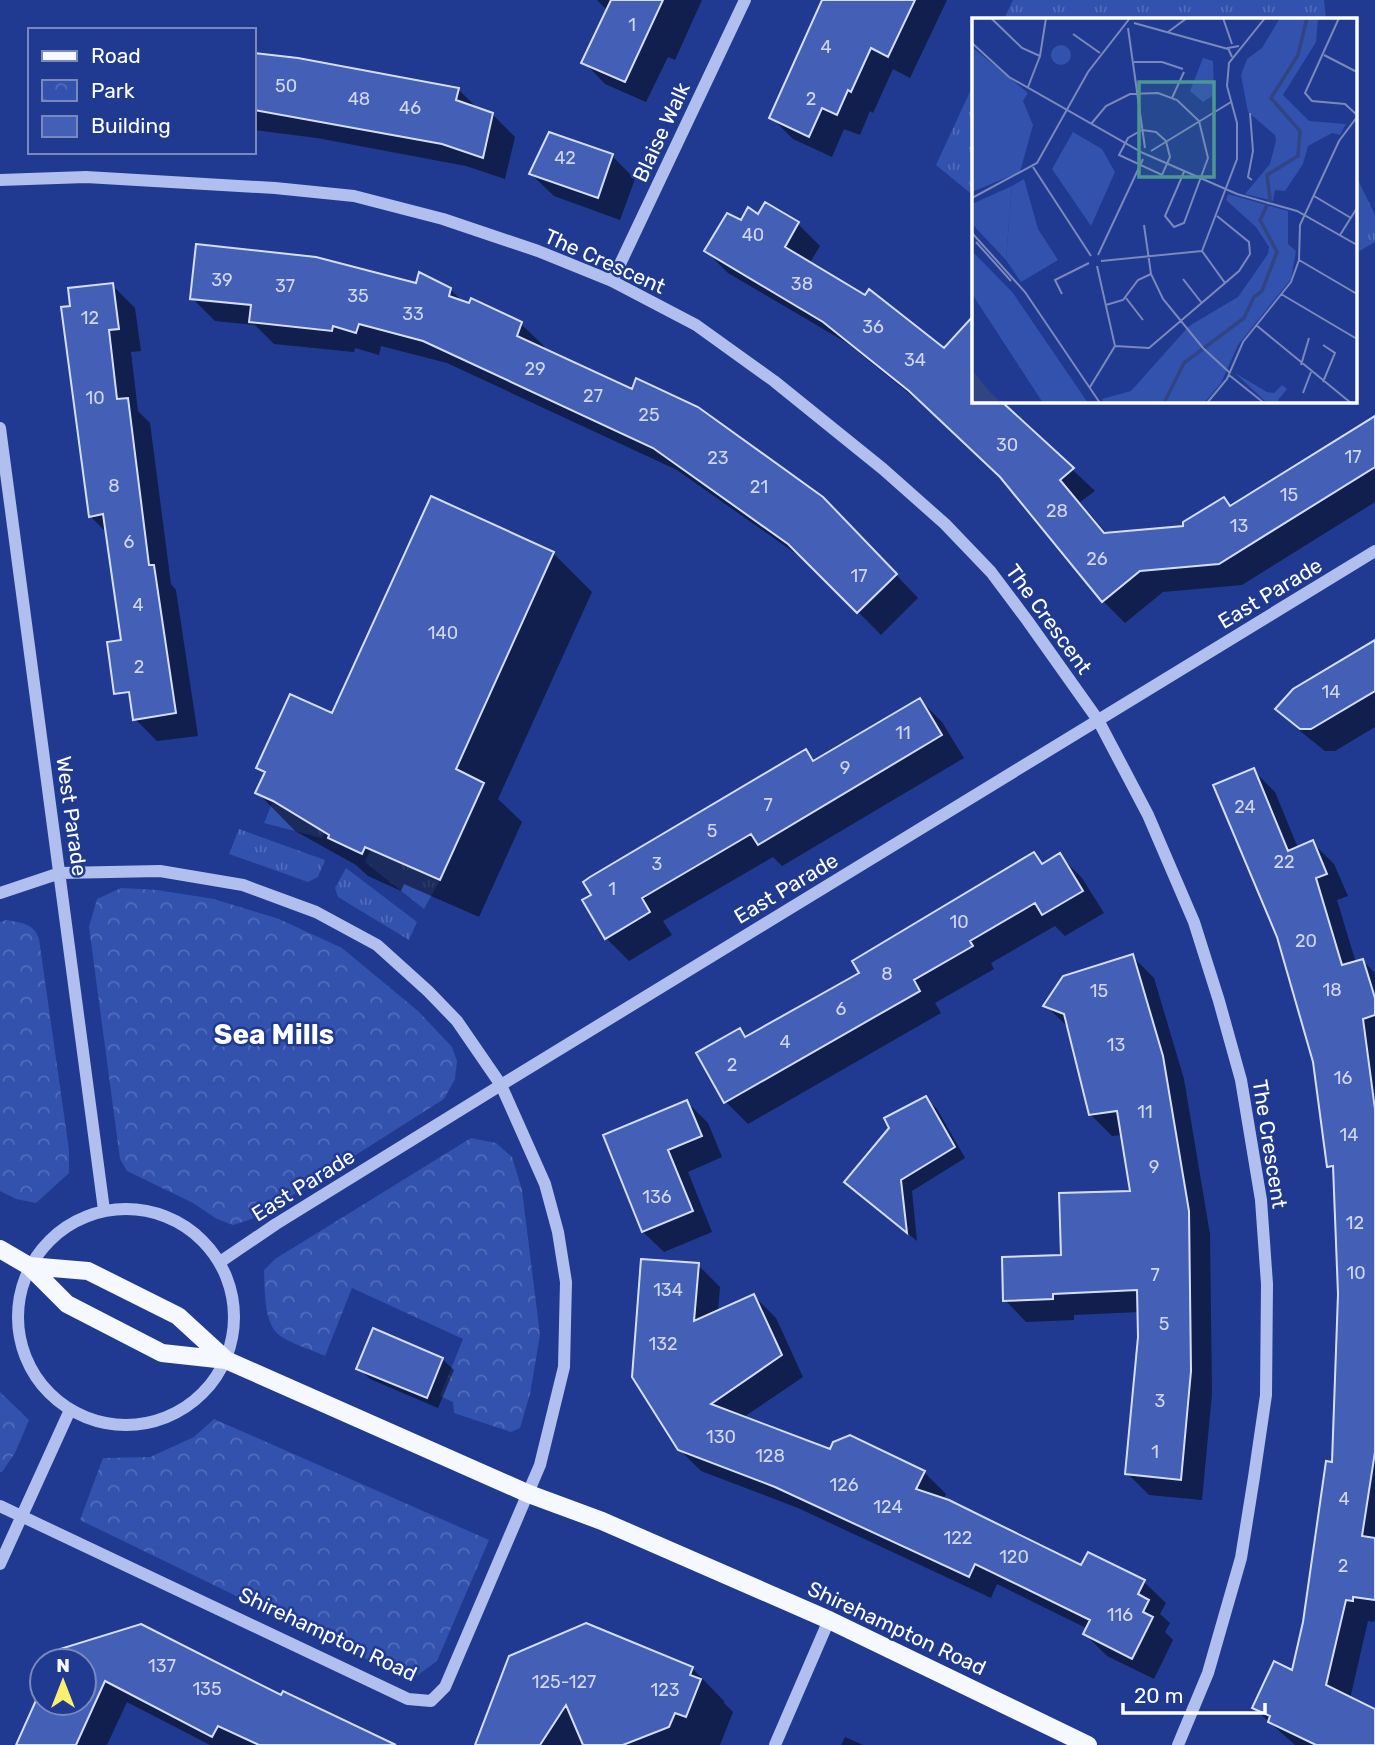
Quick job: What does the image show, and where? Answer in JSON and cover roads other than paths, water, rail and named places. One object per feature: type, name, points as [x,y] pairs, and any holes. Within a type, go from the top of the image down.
[{"type":"main road","name":"Shirehampton Road","points":[[0,1249],[29,1266],[67,1304],[162,1353],[226,1360],[529,1494],[602,1521],[829,1620],[1088,1745]]},
{"type":"main road","name":"Shirehampton Road","points":[[29,1266],[88,1271],[178,1316],[226,1360]]},
{"type":"street","name":"Blaise Walk","points":[[612,281],[745,0]]},
{"type":"street","name":"The Crescent","points":[[0,180],[86,177],[275,188],[354,196],[455,223],[538,251],[612,281],[696,325],[774,381],[883,469],[991,572],[1098,720],[1148,815],[1194,922],[1219,1001],[1241,1080],[1261,1200],[1267,1284],[1266,1395],[1256,1464],[1241,1558],[1208,1673],[1178,1745]]},
{"type":"street","name":"West Parade","points":[[0,428],[104,1210]]},
{"type":"street","name":"East Parade","points":[[220,1262],[276,1224],[501,1085],[1375,551]]},
{"type":"street","name":"Shirehampton Road","points":[[0,893],[60,873],[160,871],[243,885],[316,912],[377,945],[457,1021],[501,1085],[545,1184],[558,1232],[566,1282],[564,1367],[540,1465],[445,1687],[431,1701],[408,1699],[0,1506]]},
{"type":"street","points":[[137,1209],[170,1217],[198,1236],[220,1262],[232,1293],[235,1327],[226,1360],[206,1391],[177,1413],[141,1424],[104,1424],[70,1410],[45,1390],[26,1362],[18,1330],[19,1297],[29,1266],[48,1240],[74,1221],[104,1210],[137,1209]]},
{"type":"street","points":[[0,1564],[70,1410]]},
{"type":"street","points":[[775,1745],[829,1620]]},
{"type":"district","name":"Sea Mills","points":[[274,1034]]}]
